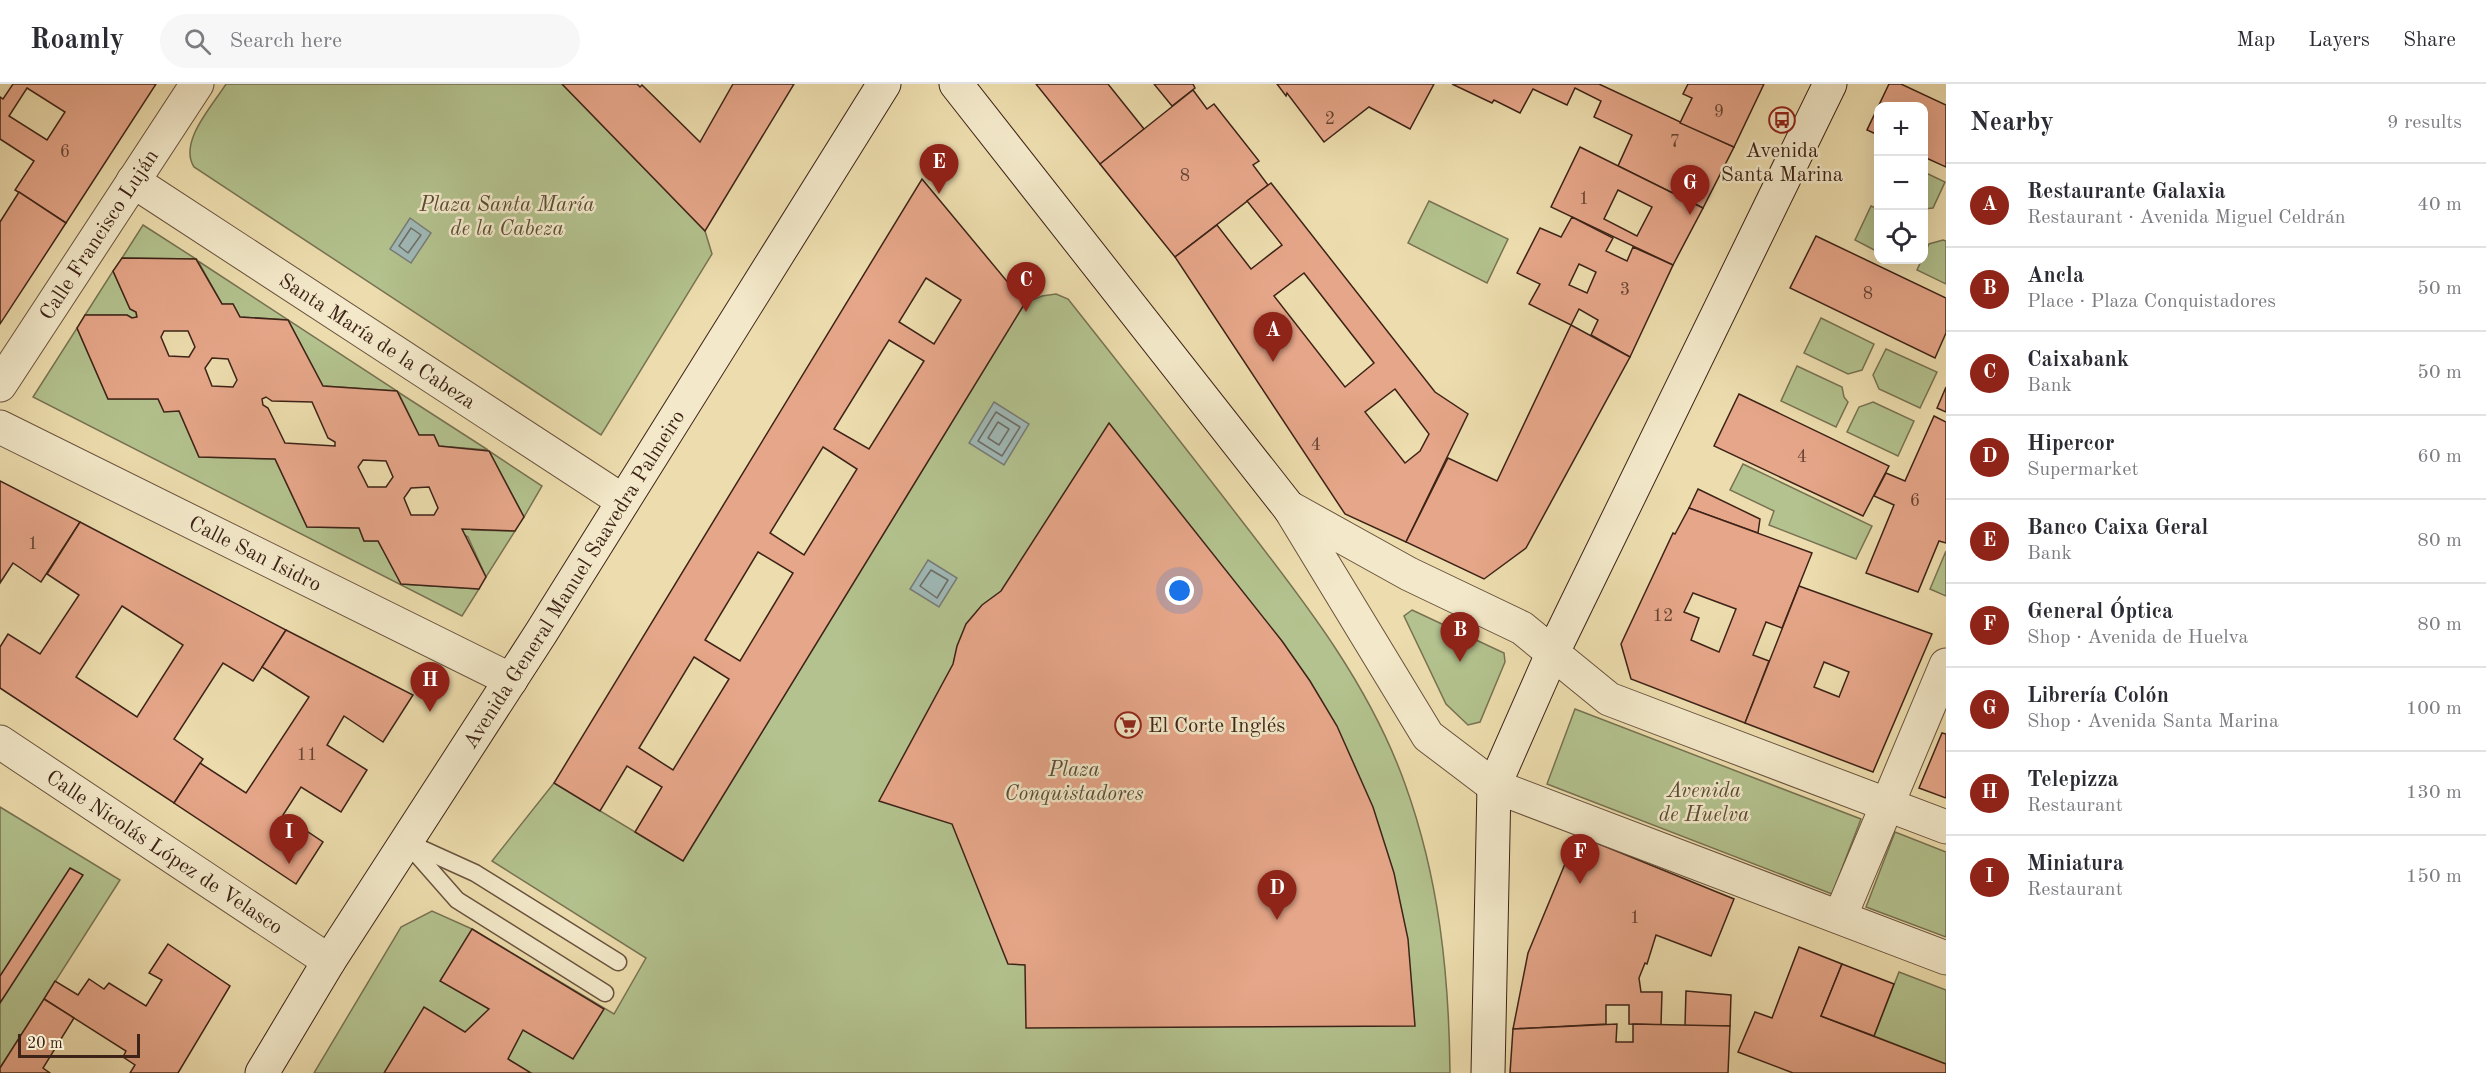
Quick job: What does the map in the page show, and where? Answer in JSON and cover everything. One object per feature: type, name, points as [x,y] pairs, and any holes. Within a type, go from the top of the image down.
[{"type":"street","name":"Calle Francisco Luján","points":[[0,385],[197,84]]},
{"type":"street","name":"Avenida General Manuel Saavedra Palmeiro","points":[[262,1073],[329,961],[511,680],[884,84]]},
{"type":"street","points":[[956,84],[1290,508],[1428,736],[1494,786],[1946,958]]},
{"type":"street","points":[[1488,1073],[1494,786],[1553,652],[1830,84]]},
{"type":"street","name":"Santa María de la Cabeza","points":[[134,181],[623,501]]},
{"type":"street","name":"Calle San Isidro","points":[[0,427],[511,680]]},
{"type":"street","points":[[1290,508],[1409,574],[1522,628],[1609,699],[1946,828]]},
{"type":"street","points":[[1840,917],[1946,665]]},
{"type":"street","name":"Calle Nicolás López de Velasco","points":[[0,741],[329,961]]},
{"type":"lane","points":[[406,842],[475,873],[618,962]]},
{"type":"lane","points":[[406,842],[457,900],[605,993]]},
{"type":"green space","name":"Plaza Santa María de la Cabeza","points":[[226,84],[562,84],[705,231],[712,254],[601,435],[194,167],[190,157],[190,146],[194,135]]},
{"type":"green space","points":[[1928,174],[1945,182],[1933,208],[1928,209]]},
{"type":"green space","points":[[1429,201],[1508,239],[1487,283],[1408,243]]},
{"type":"green space","points":[[1871,206],[1874,207],[1874,250],[1855,240]]},
{"type":"green space","points":[[143,225],[196,259],[122,258]]},
{"type":"green space","points":[[1946,241],[1946,284],[1917,270],[1920,264],[1928,264],[1929,244]]},
{"type":"green space","points":[[198,261],[397,391],[323,386],[288,320],[240,317],[233,304],[222,304]]},
{"type":"green space","points":[[113,271],[130,309],[136,312],[137,317],[85,315]]},
{"type":"green space","name":"Plaza Conquistadores","points":[[1056,294],[1068,299],[1286,579],[1332,644],[1373,711],[1390,747],[1417,819],[1434,890],[1444,962],[1450,1073],[314,1073],[401,927],[432,911],[472,929],[614,1014],[646,958],[492,861],[554,783],[683,861],[1025,303],[1042,296]]},
{"type":"green space","points":[[1821,318],[1874,344],[1862,370],[1848,374],[1804,353]]},
{"type":"green space","points":[[77,328],[108,399],[158,399],[164,411],[179,411],[199,457],[275,459],[307,527],[359,528],[364,541],[378,541],[402,584],[479,589],[462,616],[33,397]]},
{"type":"green space","points":[[1886,349],[1937,372],[1920,408],[1879,389],[1873,375]]},
{"type":"green space","points":[[1797,366],[1842,387],[1844,397],[1848,402],[1836,427],[1781,401]]},
{"type":"green space","points":[[398,392],[488,450],[439,446],[434,435],[419,435]]},
{"type":"green space","points":[[1873,402],[1914,421],[1898,456],[1847,432],[1859,407]]},
{"type":"green space","points":[[489,451],[542,486],[524,517]]},
{"type":"green space","points":[[1743,464],[1872,526],[1856,559],[1769,525],[1774,511],[1730,490]]},
{"type":"green space","points":[[467,527],[472,530],[515,531],[486,577],[468,537],[463,534],[462,529]]},
{"type":"green space","points":[[1946,551],[1946,596],[1930,589]]},
{"type":"green space","points":[[1412,610],[1504,653],[1505,662],[1480,722],[1468,725],[1446,704],[1404,616]]},
{"type":"green space","name":"Avenida de Huelva","points":[[1575,709],[1861,819],[1832,894],[1547,784]]},
{"type":"green space","points":[[0,807],[120,880],[0,1068]]},
{"type":"green space","points":[[1895,832],[1946,852],[1946,937],[1866,907]]},
{"type":"green space","points":[[1899,972],[1946,990],[1946,1064],[1874,1036]]},
{"type":"water","points":[[410,218],[431,233],[411,263],[390,249]]},
{"type":"water","points":[[994,402],[1029,424],[1004,465],[969,443]]},
{"type":"water","points":[[928,560],[957,578],[939,607],[910,589]]},
{"type":"building","points":[[13,84],[156,84],[66,223],[15,190],[34,161],[0,139],[0,97],[3,99]],"holes":[[[27,88],[65,112],[47,140],[9,116]]]},
{"type":"building","points":[[562,84],[637,84],[640,87],[642,85],[700,142],[733,84],[794,84],[705,231]]},
{"type":"building","points":[[1036,84],[1108,84],[1144,129],[1100,164]]},
{"type":"building","points":[[1154,84],[1193,84],[1195,88],[1172,106]]},
{"type":"building","points":[[1277,84],[1434,84],[1410,129],[1369,107],[1324,142],[1287,93],[1286,96]]},
{"type":"building","points":[[1452,84],[1599,84],[1734,147],[1703,208],[1618,166],[1632,135],[1594,117],[1601,101],[1575,88],[1567,105],[1533,89],[1520,113]]},
{"type":"building","points":[[1688,84],[1764,84],[1734,147],[1680,123],[1692,98],[1683,94]]},
{"type":"building","points":[[1889,84],[1901,84],[1946,105],[1946,167],[1928,159],[1928,102],[1880,102]]},
{"type":"building","points":[[1193,90],[1207,109],[1214,104],[1259,161],[1253,165],[1268,185],[1175,257],[1100,164]]},
{"type":"building","points":[[1874,115],[1874,133],[1867,130]]},
{"type":"building","points":[[1580,147],[1703,208],[1673,265],[1551,207]],"holes":[[[1618,190],[1652,207],[1637,236],[1604,219]]]},
{"type":"building","points":[[922,179],[1025,303],[683,861],[635,832],[662,787],[627,766],[600,811],[554,783]],"holes":[[[926,278],[961,300],[934,344],[899,322]],[[889,340],[924,361],[869,449],[834,429]],[[823,447],[857,469],[804,555],[770,533]],[[758,552],[793,573],[740,661],[705,640]],[[694,657],[729,679],[673,770],[639,748]]]},
{"type":"building","points":[[1271,183],[1435,392],[1468,414],[1406,542],[1345,514],[1175,257],[1217,225],[1251,269],[1282,245],[1247,201]],"holes":[[[1304,273],[1374,363],[1345,387],[1274,296]],[[1395,389],[1429,434],[1420,451],[1405,463],[1365,412]]]},
{"type":"building","points":[[19,192],[66,223],[0,324],[0,222]]},
{"type":"building","points":[[1572,217],[1613,238],[1606,251],[1627,261],[1633,247],[1673,265],[1630,357],[1591,335],[1598,320],[1579,309],[1571,325],[1529,304],[1540,284],[1517,273],[1540,228],[1561,237]],"holes":[[[1579,264],[1596,272],[1587,293],[1569,285]]]},
{"type":"building","points":[[1816,236],[1946,298],[1946,333],[1935,358],[1790,288]]},
{"type":"building","points":[[122,258],[196,259],[222,304],[233,304],[240,317],[288,320],[323,386],[397,391],[419,435],[434,435],[439,446],[489,451],[524,517],[515,531],[462,529],[486,577],[479,589],[401,584],[378,541],[364,541],[359,528],[307,527],[275,459],[199,457],[179,411],[164,412],[158,399],[108,399],[77,328],[85,315],[137,317],[136,312],[130,309],[113,271]],"holes":[[[164,331],[188,331],[195,347],[189,357],[169,356],[161,337]],[[212,358],[228,359],[237,380],[233,387],[212,386],[205,368]],[[266,397],[272,401],[312,402],[328,438],[335,442],[335,446],[285,443],[268,408],[263,405],[262,399]],[[363,460],[386,461],[393,477],[386,487],[368,487],[358,467]],[[429,487],[438,508],[434,515],[411,515],[404,498],[411,488]]]},
{"type":"building","points":[[1571,325],[1630,357],[1526,548],[1484,579],[1406,542],[1448,458],[1497,481]]},
{"type":"building","points":[[1946,387],[1946,412],[1937,408]]},
{"type":"building","points":[[1739,394],[1889,466],[1863,516],[1714,446]]},
{"type":"building","points":[[1934,416],[1946,422],[1946,543],[1939,541],[1918,592],[1866,573],[1894,505],[1874,496],[1886,473],[1905,481]]},
{"type":"building","name":"El Corte Inglés","points":[[1109,423],[1282,641],[1337,726],[1373,807],[1394,873],[1408,939],[1415,1026],[1026,1028],[1025,965],[1008,964],[952,824],[879,801],[953,664],[966,624],[982,605],[1001,591]]},
{"type":"building","points":[[0,481],[80,522],[41,582],[13,563],[0,583]]},
{"type":"building","points":[[1698,489],[1760,519],[1758,533],[1689,508]]},
{"type":"building","points":[[1689,508],[1812,553],[1782,628],[1766,622],[1753,655],[1769,661],[1745,723],[1631,679],[1621,644],[1673,533],[1675,534]],"holes":[[[1693,593],[1736,609],[1719,652],[1691,640],[1699,618],[1684,612]]]},
{"type":"building","points":[[80,522],[286,630],[253,681],[223,663],[174,739],[203,759],[174,803],[0,688],[0,647],[8,634],[40,654],[79,595],[47,574]],"holes":[[[122,606],[183,645],[137,717],[76,677]]]},
{"type":"building","points":[[1799,586],[1932,634],[1873,772],[1745,723]],"holes":[[[1824,662],[1849,672],[1839,697],[1814,687]]]},
{"type":"building","points":[[286,630],[413,695],[383,742],[344,716],[327,745],[367,770],[341,812],[301,787],[283,815],[323,842],[296,884],[174,803],[200,763],[246,793],[309,697],[262,667]]},
{"type":"building","points":[[1942,733],[1946,734],[1946,798],[1919,788]]},
{"type":"building","points":[[1577,835],[1734,899],[1711,956],[1656,935],[1647,964],[1645,963],[1639,978],[1641,992],[1662,992],[1661,1025],[1629,1024],[1629,1005],[1606,1005],[1606,1024],[1513,1029],[1528,953]]},
{"type":"building","points":[[70,868],[83,875],[0,1003],[0,976]]},
{"type":"building","points":[[472,929],[604,1009],[573,1059],[523,1030],[508,1059],[531,1073],[384,1073],[424,1007],[465,1032],[489,1009],[440,981]]},
{"type":"building","points":[[168,944],[230,986],[178,1073],[130,1073],[135,1065],[123,1057],[126,1051],[44,999],[55,981],[78,995],[89,979],[104,989],[109,983],[146,1006],[162,980],[149,973]]},
{"type":"building","points":[[1799,947],[1842,964],[1821,1016],[1946,1064],[1946,1073],[1793,1073],[1738,1052],[1755,1012],[1772,1018]]},
{"type":"building","points":[[1842,964],[1894,984],[1874,1036],[1821,1016]]},
{"type":"building","points":[[1686,991],[1731,995],[1730,1026],[1685,1026]]},
{"type":"building","points":[[44,999],[74,1018],[43,1068],[50,1073],[0,1073],[0,1068]]},
{"type":"building","points":[[1617,1024],[1616,1042],[1633,1042],[1633,1024],[1730,1026],[1728,1073],[1510,1073],[1513,1029]]},
{"type":"place","name":"Avenida Santa Marina","points":[[1782,120]]},
{"type":"place","name":"Banco Caixa Geral","points":[[939,194]]},
{"type":"place","name":"Librería Colón","points":[[1690,215]]},
{"type":"place","name":"Caixabank","points":[[1026,312]]},
{"type":"place","name":"Restaurante Galaxia","points":[[1273,362]]},
{"type":"place","name":"Ancla","points":[[1460,662]]},
{"type":"place","name":"Telepizza","points":[[430,712]]},
{"type":"place","name":"El Corte Inglés","points":[[1128,725]]},
{"type":"place","name":"Miniatura","points":[[289,864]]},
{"type":"place","name":"General Óptica","points":[[1580,884]]},
{"type":"place","name":"Hipercor","points":[[1277,920]]}]
